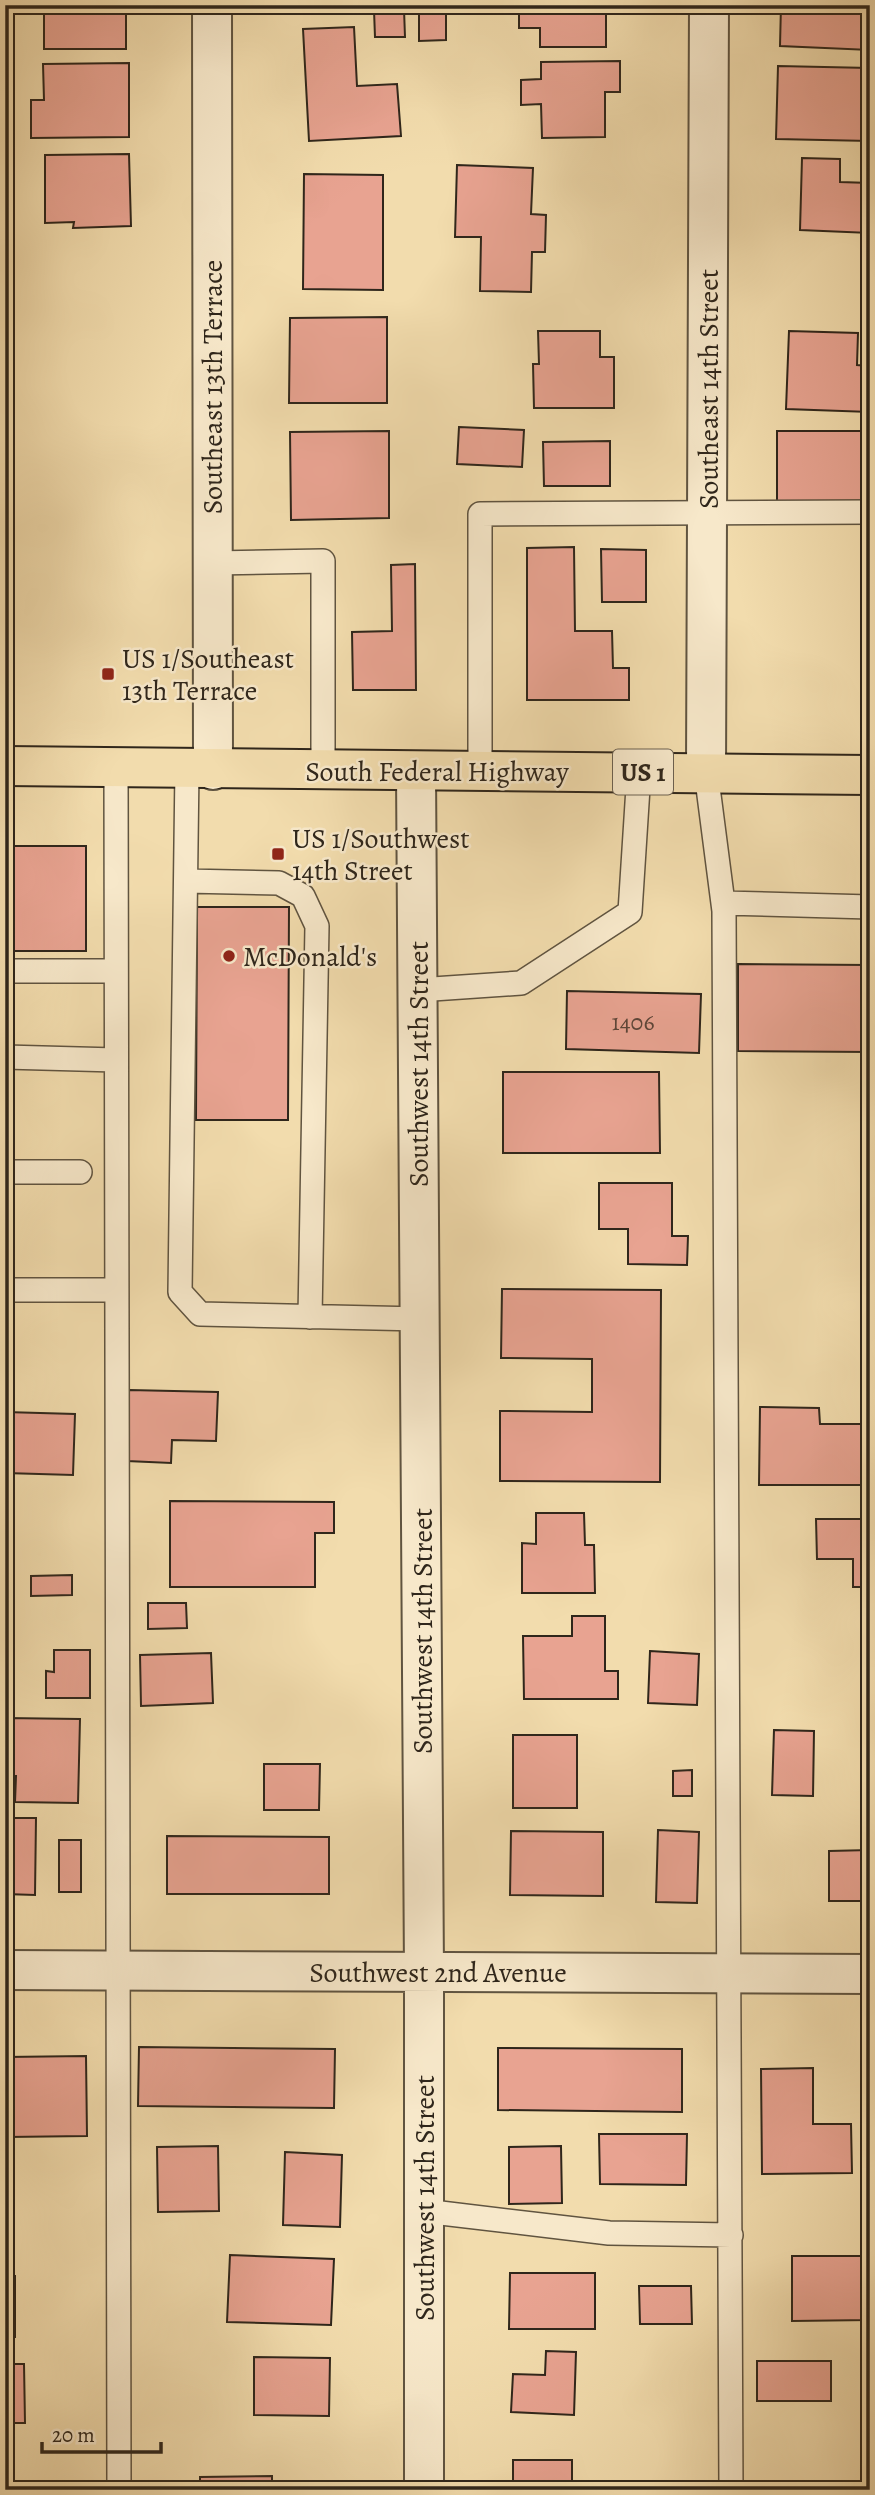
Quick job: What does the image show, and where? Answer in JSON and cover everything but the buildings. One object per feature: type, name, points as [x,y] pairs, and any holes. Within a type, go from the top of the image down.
[{"type":"main road","name":"South Federal Highway","points":[[5,766],[870,775]]},
{"type":"street","name":"Southeast 13th Terrace","points":[[200,769],[213,564],[212,5]]},
{"type":"street","name":"Southeast 14th Street","points":[[706,772],[709,5]]},
{"type":"street","name":"Southwest 14th Street","points":[[416,772],[424,1972],[424,2490]]},
{"type":"street","name":"Southwest 2nd Avenue","points":[[5,1970],[870,1974]]},
{"type":"lane","points":[[480,772],[480,514],[870,512]]},
{"type":"lane","points":[[213,564],[323,561],[323,771]]},
{"type":"lane","points":[[116,768],[119,2490]]},
{"type":"lane","points":[[200,769],[186,881],[180,1292],[200,1314],[420,1319]]},
{"type":"lane","points":[[418,990],[521,983],[630,912],[639,772]]},
{"type":"lane","points":[[706,772],[724,903],[731,2490]]},
{"type":"lane","points":[[186,881],[279,883],[303,896],[317,926],[310,1317]]},
{"type":"lane","points":[[724,903],[870,906]]},
{"type":"lane","points":[[5,971],[116,971]]},
{"type":"lane","points":[[5,1057],[116,1060]]},
{"type":"lane","points":[[5,1172],[80,1172]]},
{"type":"lane","points":[[5,1290],[116,1290]]},
{"type":"lane","points":[[424,2211],[609,2233],[731,2235]]},
{"type":"place","name":"US 1/Southeast 13th Terrace","points":[[108,674]]},
{"type":"place","name":"US 1/Southwest 14th Street","points":[[278,854]]},
{"type":"place","name":"McDonald's","points":[[229,956]]}]
